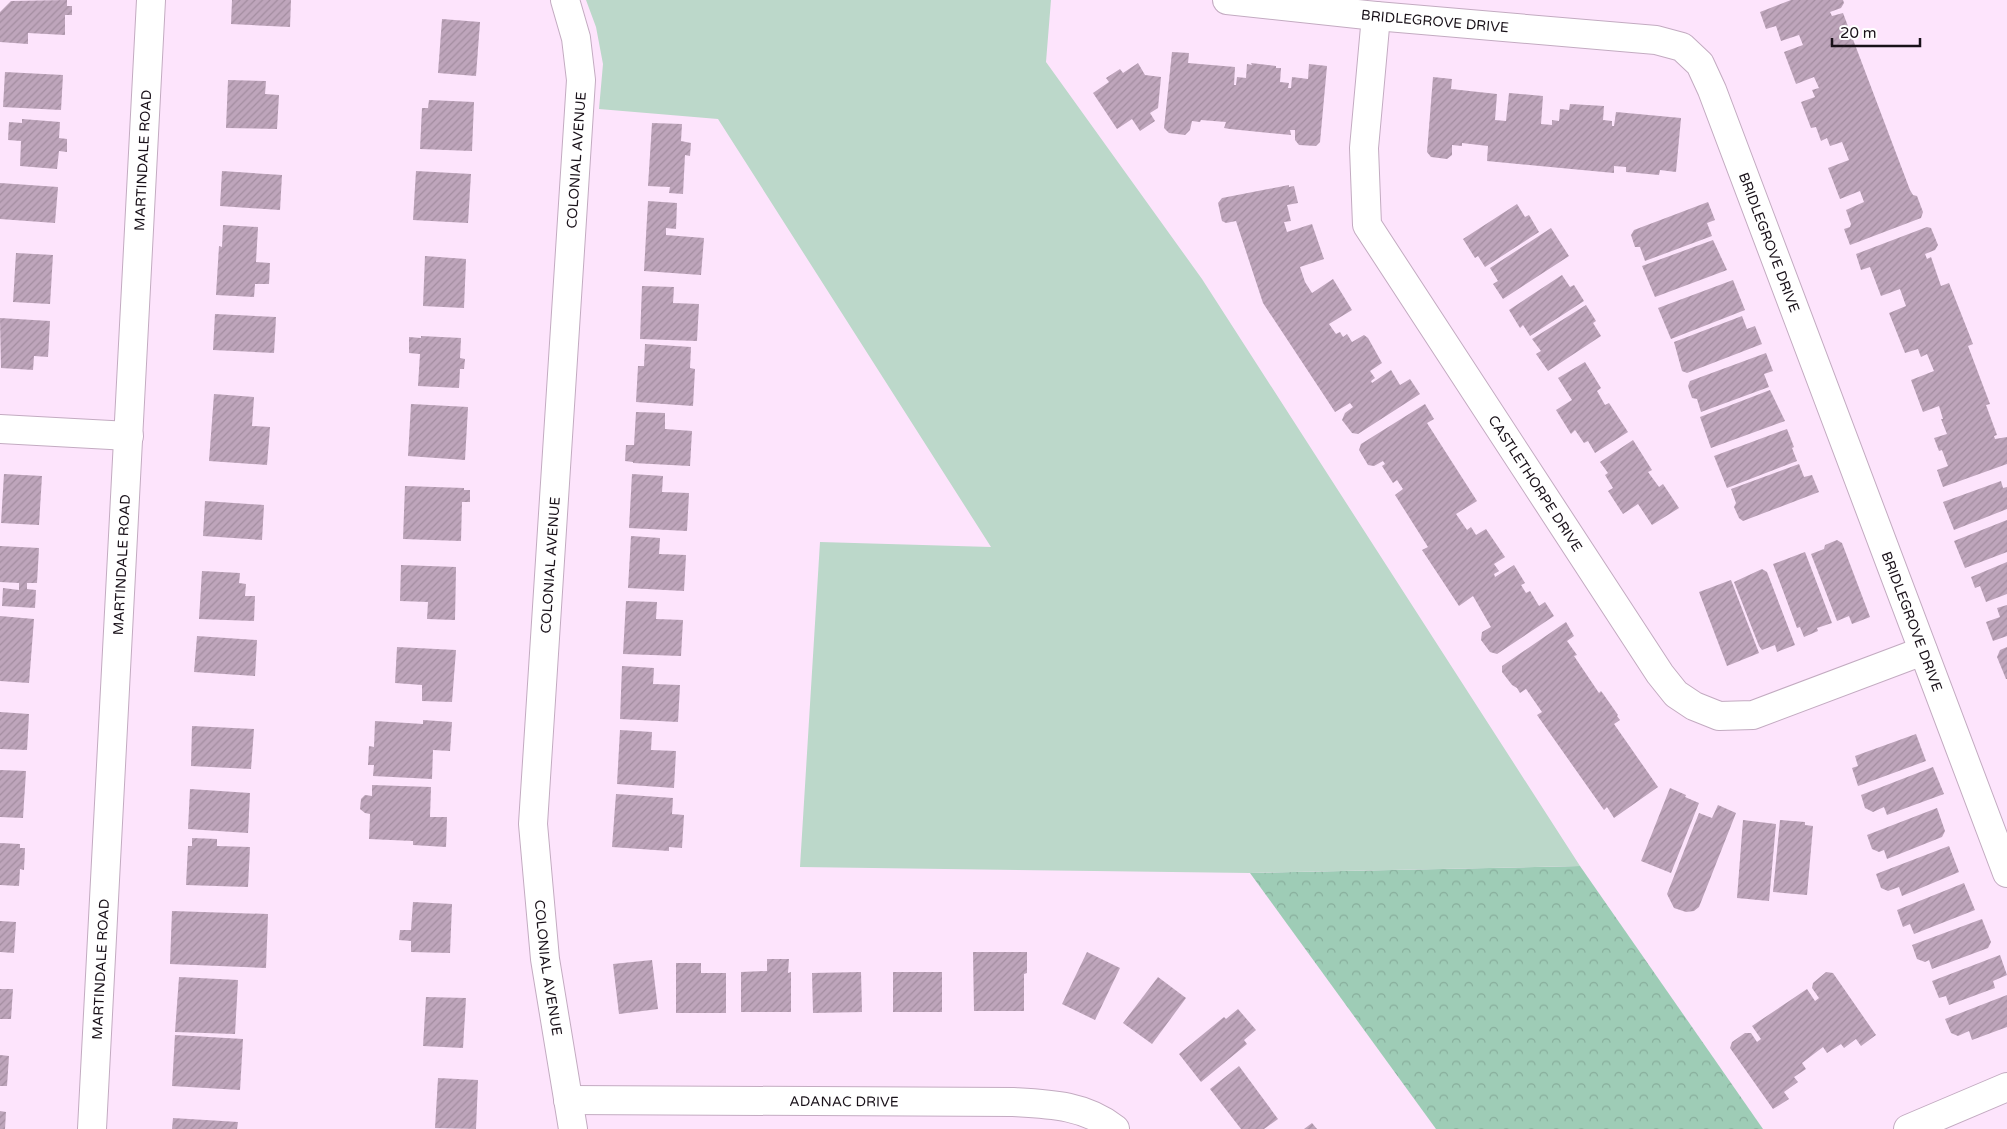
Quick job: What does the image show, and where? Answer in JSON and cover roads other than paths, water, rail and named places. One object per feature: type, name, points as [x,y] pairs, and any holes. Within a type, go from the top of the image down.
[{"type":"street","name":"MARTINDALE ROAD","points":[[92,1129],[151,0]]},
{"type":"street","name":"COLONIAL AVENUE","points":[[565,0],[576,38],[581,80],[533,824],[545,959],[573,1129]]},
{"type":"street","name":"BRIDLEGROVE DRIVE","points":[[1227,0],[1376,16],[1656,40],[1682,47],[1700,64],[1719,109],[2007,873]]},
{"type":"street","name":"CASTLETHORPE DRIVE","points":[[1376,16],[1364,148],[1367,225],[1654,666],[1676,694],[1694,706],[1719,716],[1753,715],[1923,651]]},
{"type":"street","points":[[0,429],[129,436]]},
{"type":"street","points":[[1908,1129],[2007,1087]]},
{"type":"street","name":"ADANAC DRIVE","points":[[568,1100],[1002,1102],[1054,1104],[1088,1113],[1114,1129]]}]
